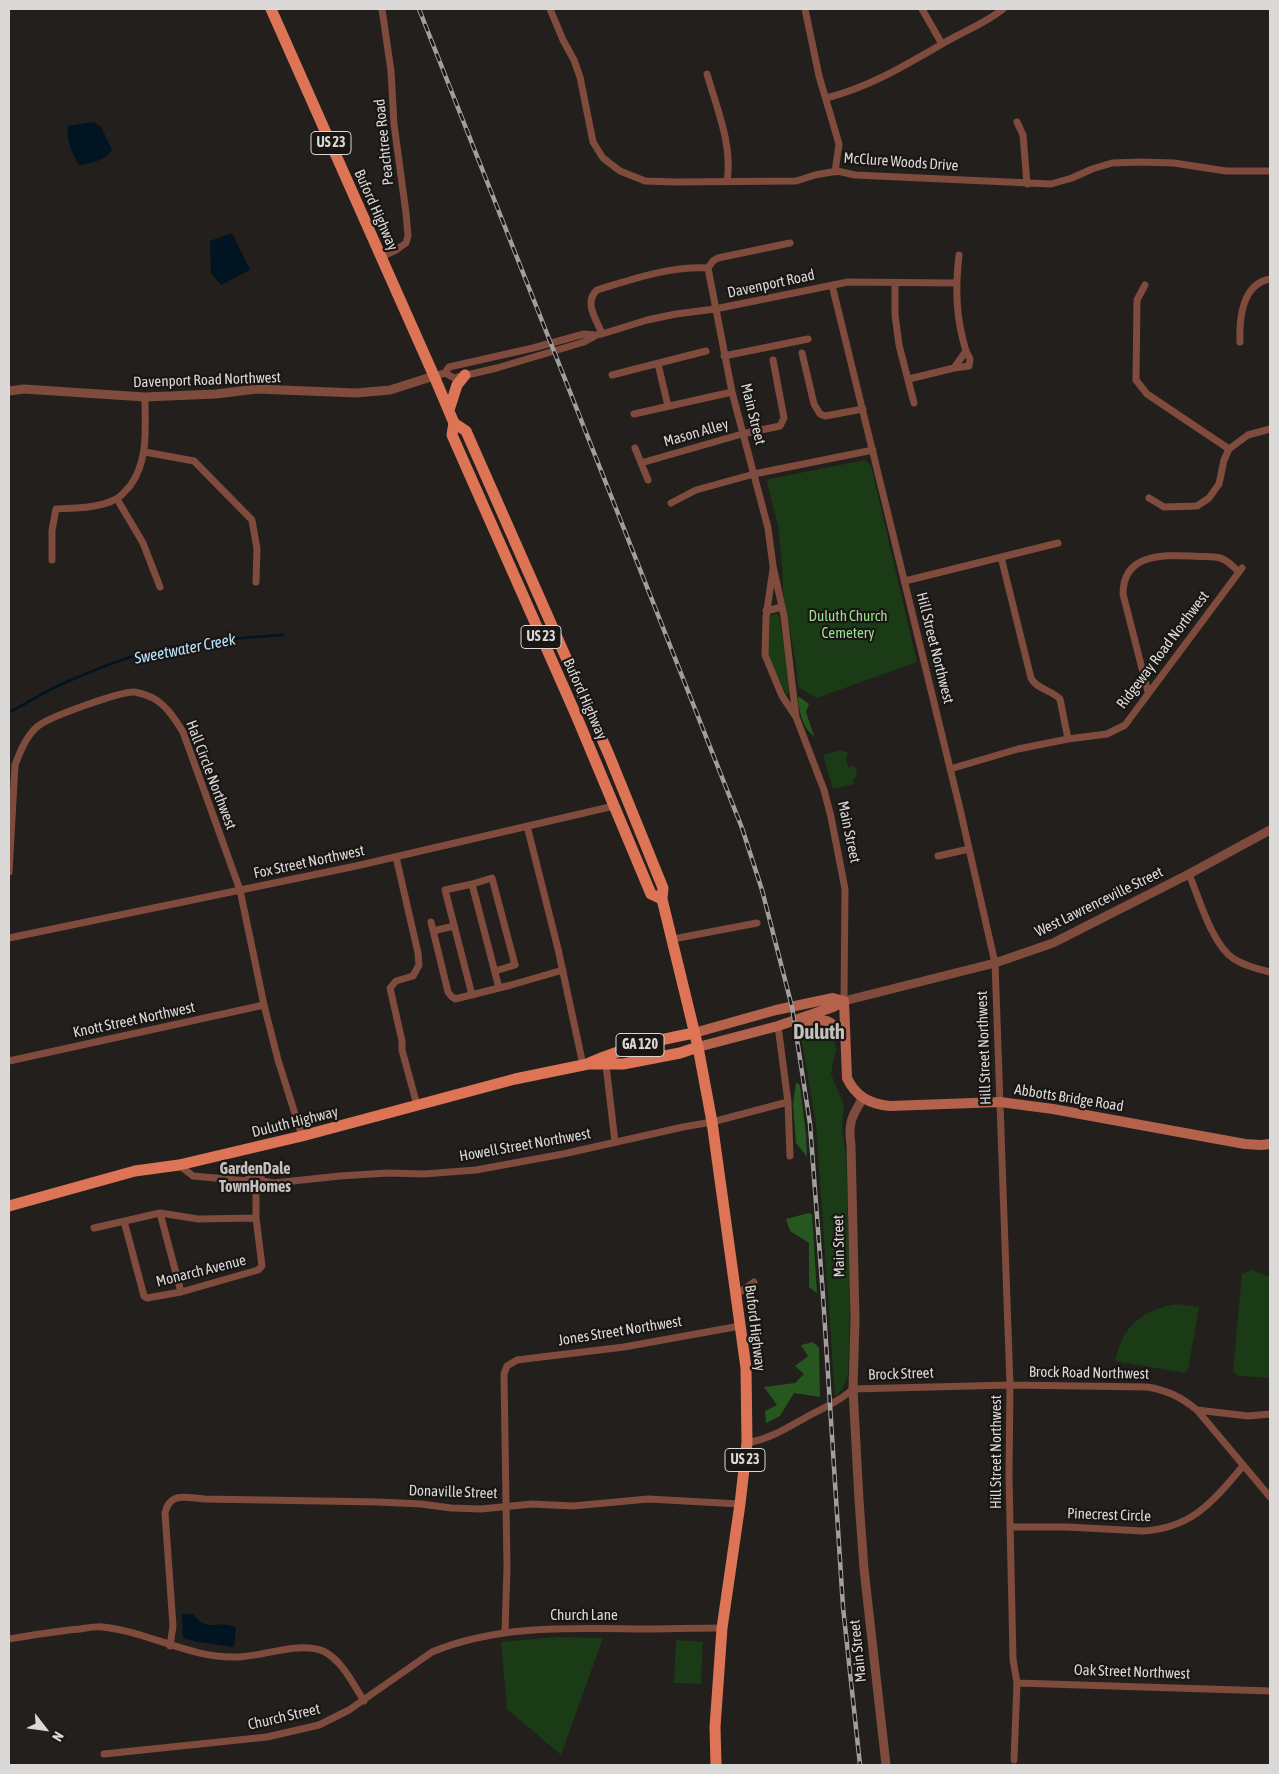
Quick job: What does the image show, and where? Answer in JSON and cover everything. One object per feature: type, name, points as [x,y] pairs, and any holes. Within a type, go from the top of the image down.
[{"type":"main road","name":"Buford Highway","points":[[271,9],[381,257],[440,375],[454,423],[452,435],[540,633],[651,894],[662,899]]},
{"type":"main road","points":[[449,410],[457,385],[465,375]]},
{"type":"main road","name":"Buford Highway","points":[[454,423],[466,431],[630,805],[663,888],[662,899],[698,1047],[712,1122],[746,1368],[747,1443],[722,1628],[715,1727],[716,1765]]},
{"type":"main road","points":[[500,543],[516,562],[524,563]]},
{"type":"main road","points":[[540,633],[549,635],[562,664],[571,671]]},
{"type":"main road","points":[[592,753],[599,757],[604,764],[622,802],[626,806],[630,805]]},
{"type":"main road","points":[[614,806],[628,818],[641,853],[652,862]]},
{"type":"main road","name":"West Lawrenceville Street","points":[[694,1032],[776,1010],[833,998],[844,1001]]},
{"type":"main road","name":"West Lawrenceville Street","points":[[698,1047],[778,1026],[834,1007],[844,1001]]},
{"type":"main road","name":"Main Street","points":[[844,1001],[848,1078],[851,1086],[863,1098]]},
{"type":"main road","points":[[795,1020],[800,1022],[825,1020],[835,1026],[845,1036]]},
{"type":"main road","name":"Duluth Highway","points":[[585,1065],[614,1052],[694,1032]]},
{"type":"main road","name":"Duluth Highway","points":[[9,1206],[135,1171],[179,1165],[302,1136],[515,1079],[585,1065],[616,1065],[639,1061],[680,1053],[698,1047]]},
{"type":"main road","name":"Abbotts Bridge Road","points":[[863,1098],[872,1103],[890,1106],[1000,1102],[1053,1109],[1245,1144],[1270,1144]]},
{"type":"street","name":"Peachtree Road","points":[[381,257],[406,243],[408,236],[394,124],[391,71],[382,9]]},
{"type":"street","name":"McClure Woods Drive","points":[[550,9],[577,69],[593,142],[603,158],[620,171],[645,180],[674,182],[796,181],[815,175],[835,172],[855,175],[1051,184],[1112,163],[1140,162],[1174,163],[1226,171],[1270,171]]},
{"type":"street","points":[[805,9],[820,76],[839,144],[835,172]]},
{"type":"street","points":[[922,9],[942,44]]},
{"type":"street","points":[[826,98],[840,95],[883,77],[1003,9]]},
{"type":"street","points":[[708,74],[727,144],[728,182]]},
{"type":"street","points":[[1018,122],[1023,135],[1027,184]]},
{"type":"street","points":[[599,335],[590,304],[593,294],[597,290],[645,275],[697,267],[708,268],[718,258],[790,243]]},
{"type":"street","points":[[909,379],[969,366],[970,359],[960,331],[956,283],[959,255]]},
{"type":"street","name":"Main Street","points":[[708,268],[732,392],[768,528],[790,659],[796,717],[824,790],[845,889],[844,1001]]},
{"type":"street","points":[[1240,342],[1239,325],[1243,306],[1252,289],[1264,281],[1270,280]]},
{"type":"street","name":"Davenport Road","points":[[440,375],[454,378],[497,368],[584,342],[599,335],[654,318],[715,310],[848,282],[956,283]]},
{"type":"street","points":[[895,283],[895,315],[899,345],[914,403]]},
{"type":"street","name":"Hill Street Northwest","points":[[832,285],[905,581],[995,963],[1010,1385],[1011,1527],[1016,1683]]},
{"type":"street","points":[[1145,285],[1137,300],[1136,380],[1148,394],[1229,449]]},
{"type":"street","name":"Davenport Road","points":[[440,375],[449,367],[463,363],[533,348],[584,334],[599,335]]},
{"type":"street","points":[[724,356],[808,339]]},
{"type":"street","points":[[612,375],[706,351]]},
{"type":"street","points":[[954,368],[966,351]]},
{"type":"street","points":[[802,353],[814,404],[820,414],[825,416],[863,409]]},
{"type":"street","name":"Mason Alley","points":[[641,463],[742,434],[780,426],[784,418],[773,360]]},
{"type":"street","points":[[658,364],[668,406]]},
{"type":"street","name":"Davenport Road Northwest","points":[[9,391],[24,389],[145,397],[257,390],[356,393],[390,390],[440,375]]},
{"type":"street","points":[[634,414],[732,392]]},
{"type":"street","points":[[52,560],[52,530],[56,509],[89,506],[117,499],[135,479],[141,467],[144,452],[145,397]]},
{"type":"street","points":[[1150,498],[1164,507],[1197,506],[1209,498],[1219,484],[1224,460],[1229,449],[1248,435],[1270,429]]},
{"type":"street","points":[[635,448],[648,480]]},
{"type":"street","points":[[671,503],[696,490],[754,474],[873,450]]},
{"type":"street","points":[[144,452],[194,461],[252,520],[257,549],[256,582]]},
{"type":"street","points":[[117,499],[143,544],[160,587]]},
{"type":"street","points":[[905,581],[1058,542]]},
{"type":"street","name":"Ridgeway Road Northwest","points":[[950,769],[1018,749],[1068,739],[1107,734],[1125,725],[1240,570],[1227,561],[1220,558],[1180,556],[1146,558],[1138,562],[1126,576],[1122,594],[1148,692]]},
{"type":"street","points":[[1001,557],[1031,678],[1033,682],[1056,694],[1060,699],[1068,739]]},
{"type":"street","name":"Main Street","points":[[773,566],[766,611],[765,655],[782,696],[796,717]]},
{"type":"street","points":[[766,611],[782,607]]},
{"type":"street","name":"Hall Circle Northwest","points":[[9,872],[15,766],[20,750],[31,732],[39,725],[74,710],[117,695],[135,692],[153,698],[172,714],[183,732],[240,890],[264,1006],[278,1060],[302,1136]]},
{"type":"street","name":"Fox Street Northwest","points":[[9,938],[396,857],[614,806]]},
{"type":"street","points":[[527,826],[585,1065]]},
{"type":"street","name":"West Lawrenceville Street","points":[[844,1001],[995,963],[1030,952],[1074,933],[1270,830]]},
{"type":"street","points":[[938,856],[969,849]]},
{"type":"street","points":[[396,857],[418,953],[419,965],[414,976],[396,981],[390,988],[402,1041],[402,1050],[417,1105]]},
{"type":"street","points":[[1189,874],[1212,930],[1222,947],[1233,959],[1245,965],[1270,972]]},
{"type":"street","points":[[472,995],[445,890],[492,878],[515,965],[495,971]]},
{"type":"street","points":[[472,884],[499,988]]},
{"type":"street","points":[[431,922],[448,992],[455,998],[563,970]]},
{"type":"street","points":[[673,939],[757,923]]},
{"type":"street","points":[[433,931],[454,926]]},
{"type":"street","name":"Knott Street Northwest","points":[[9,1061],[264,1006]]},
{"type":"street","points":[[778,1026],[788,1102],[790,1156]]},
{"type":"street","points":[[606,1065],[615,1142]]},
{"type":"street","name":"Main Street","points":[[863,1098],[852,1117],[849,1130],[855,1309],[853,1389],[864,1569],[886,1765]]},
{"type":"street","name":"Howell Street Northwest","points":[[262,1181],[274,1183],[388,1173],[424,1174],[504,1166],[712,1122],[788,1102]]},
{"type":"street","points":[[179,1165],[193,1176],[248,1181]]},
{"type":"street","points":[[256,1174],[261,1177],[262,1181],[261,1185],[256,1188],[251,1186],[248,1181],[251,1176],[256,1174]]},
{"type":"street","name":"Monarch Avenue","points":[[124,1221],[144,1296],[147,1298],[181,1292],[258,1270],[262,1266],[256,1218],[256,1188]]},
{"type":"street","points":[[160,1212],[181,1292]]},
{"type":"street","points":[[94,1228],[160,1212],[198,1219],[256,1218]]},
{"type":"street","points":[[736,1295],[754,1282]]},
{"type":"street","name":"Jones Street Northwest","points":[[506,1507],[504,1374],[507,1366],[517,1360],[624,1347],[687,1334],[740,1326]]},
{"type":"street","name":"Brock Street","points":[[747,1443],[764,1440],[776,1434],[842,1399],[853,1389],[1010,1385]]},
{"type":"street","name":"Brock Road Northwest","points":[[1010,1385],[1147,1387],[1164,1390],[1176,1395],[1197,1410],[1270,1497]]},
{"type":"street","points":[[1197,1410],[1248,1416],[1270,1414]]},
{"type":"street","name":"Pinecrest Circle","points":[[1011,1527],[1067,1527],[1155,1531],[1179,1525],[1211,1502],[1244,1466]]},
{"type":"street","name":"Donaville Street","points":[[170,1646],[173,1626],[165,1513],[167,1504],[180,1497],[214,1500],[379,1502],[451,1508],[506,1507],[532,1504],[573,1506],[648,1499],[740,1504]]},
{"type":"street","points":[[505,1632],[506,1507]]},
{"type":"street","points":[[9,1640],[45,1633],[102,1626],[136,1634],[196,1653],[236,1657],[278,1650],[309,1648],[323,1651],[338,1662],[364,1701]]},
{"type":"street","name":"Church Lane","points":[[447,1645],[505,1632],[541,1629],[722,1628]]},
{"type":"street","name":"Church Street","points":[[104,1754],[267,1737],[319,1725],[364,1701],[427,1654],[447,1645]]},
{"type":"street","points":[[1014,1760],[1016,1683]]},
{"type":"street","name":"Oak Street Northwest","points":[[1016,1683],[1270,1691]]},
{"type":"green space","name":"Duluth Church Cemetery","points":[[865,460],[871,465],[917,662],[817,698],[798,687],[783,593],[778,526],[767,482],[769,479]]},
{"type":"green space","points":[[777,614],[779,616],[787,660],[789,693],[786,695],[768,656],[767,639],[770,615]]},
{"type":"green space","points":[[798,696],[809,704],[806,712],[814,736],[807,729],[802,718]]},
{"type":"green space","points":[[841,750],[848,753],[846,759],[848,767],[853,766],[856,769],[857,775],[853,780],[854,784],[833,789],[823,755]]},
{"type":"green space","points":[[821,1025],[829,1029],[834,1037],[836,1049],[831,1074],[844,1105],[842,1128],[846,1156],[850,1285],[848,1375],[843,1388],[835,1397],[816,1125],[800,1030]]},
{"type":"green space","points":[[796,1082],[800,1085],[807,1157],[796,1143],[793,1105]]},
{"type":"green space","points":[[809,1213],[812,1214],[817,1293],[809,1287],[809,1243],[790,1231],[786,1219]]},
{"type":"green space","points":[[1251,1270],[1270,1277],[1270,1378],[1239,1376],[1233,1371],[1242,1274]]},
{"type":"green space","points":[[1177,1304],[1199,1307],[1188,1370],[1185,1373],[1115,1361],[1125,1334],[1137,1321],[1151,1311]]},
{"type":"green space","points":[[813,1342],[819,1348],[820,1397],[794,1393],[780,1416],[766,1423],[765,1411],[777,1405],[764,1387],[795,1383],[804,1374],[795,1366],[808,1356],[801,1345]]},
{"type":"green space","points":[[555,1637],[603,1638],[561,1755],[507,1709],[501,1642]]},
{"type":"green space","points":[[676,1640],[703,1642],[701,1684],[674,1683]]},
{"type":"water","points":[[94,122],[101,127],[112,150],[102,159],[79,165],[70,146],[68,126]]},
{"type":"water","points":[[232,233],[250,270],[221,285],[211,273],[210,241]]},
{"type":"water","points":[[182,1614],[193,1614],[204,1624],[230,1625],[236,1628],[234,1647],[183,1638]]},
{"type":"waterway","name":"Sweetwater Creek","points":[[9,712],[66,682],[133,656],[175,646],[283,635]]},
{"type":"railway","points":[[419,9],[742,828],[762,890],[792,1007],[810,1124],[843,1607],[860,1765]]},
{"type":"district","name":"Duluth","points":[[819,1033]]},
{"type":"district","name":"GardenDale TownHomes","points":[[255,1178]]}]
